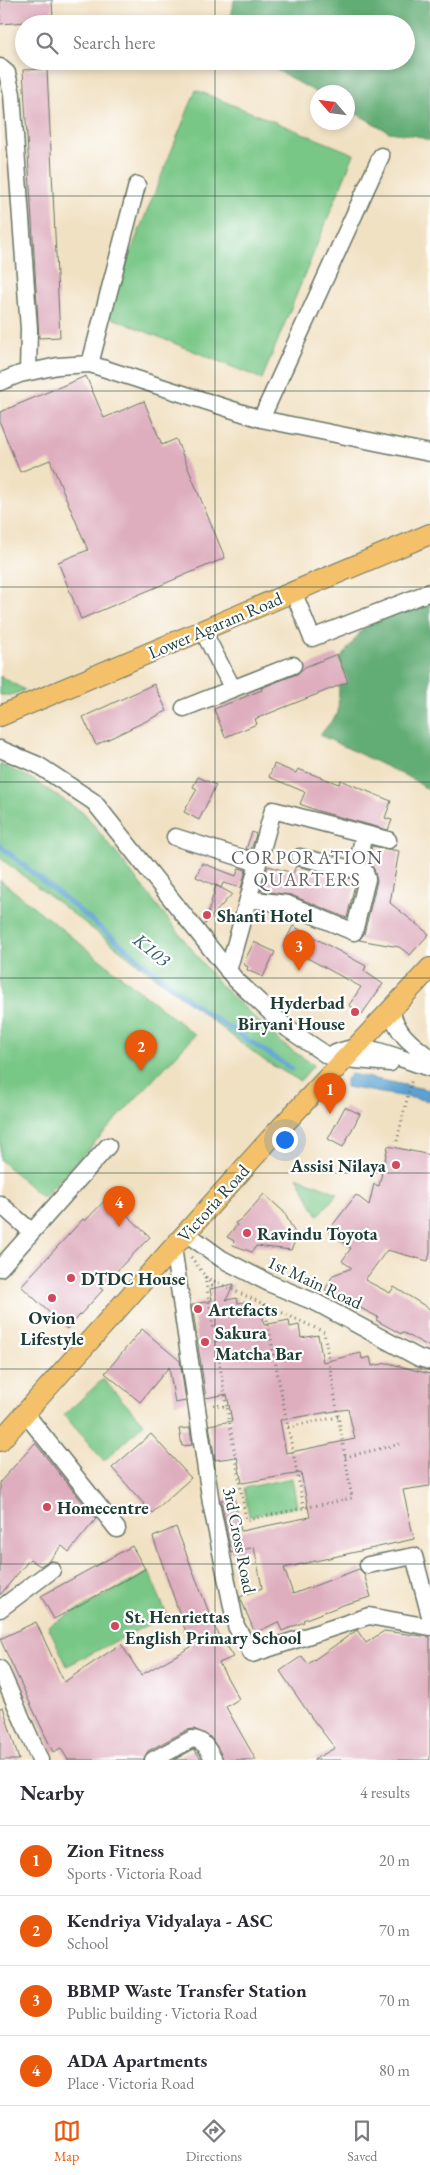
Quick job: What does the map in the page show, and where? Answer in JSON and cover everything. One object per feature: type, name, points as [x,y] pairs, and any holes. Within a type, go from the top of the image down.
[{"type":"main road","name":"Lower Agaram Road","points":[[0,716],[430,534]]},
{"type":"main road","name":"Victoria Road","points":[[0,1441],[342,1057],[430,968]]},
{"type":"street","points":[[0,67],[7,73],[12,94],[29,329],[28,372]]},
{"type":"street","points":[[261,419],[381,156]]},
{"type":"street","points":[[90,364],[137,185]]},
{"type":"street","points":[[0,382],[28,372],[58,366],[90,364],[261,419],[430,453]]},
{"type":"street","points":[[293,592],[312,638],[430,592]]},
{"type":"street","points":[[203,630],[233,689]]},
{"type":"street","points":[[184,708],[293,665]]},
{"type":"street","points":[[0,748],[38,766],[94,802],[228,971],[288,1029],[342,1057],[389,1054],[410,1063],[430,1068]]},
{"type":"street","points":[[228,971],[272,810],[388,840]]},
{"type":"street","points":[[356,870],[364,834]]},
{"type":"street","points":[[175,837],[258,863]]},
{"type":"street","points":[[248,899],[287,904],[354,932],[367,880],[365,872],[300,857]]},
{"type":"street","points":[[391,1009],[400,1032],[406,1040],[430,1058]]},
{"type":"street","points":[[0,1268],[108,1146]]},
{"type":"street","points":[[0,1204],[32,1232]]},
{"type":"street","name":"1st Main Road","points":[[179,1240],[271,1284],[317,1302],[419,1358],[430,1361]]},
{"type":"street","name":"3rd Cross Road","points":[[179,1240],[196,1402],[211,1503],[236,1626],[252,1654],[369,1616],[430,1627]]},
{"type":"street","points":[[25,1413],[117,1529]]},
{"type":"street","points":[[368,1565],[414,1556],[430,1616]]},
{"type":"street","points":[[0,1609],[52,1570]]},
{"type":"street","points":[[0,1670],[40,1760]]},
{"type":"street","points":[[153,1760],[192,1739],[204,1744],[214,1760]]},
{"type":"path","points":[[397,1141],[410,1086]]},
{"type":"path","points":[[179,1240],[214,1288]]},
{"type":"path","points":[[205,1277],[324,1332],[352,1498],[246,1520],[205,1277]]},
{"type":"path","points":[[264,1304],[304,1508]]},
{"type":"path","points":[[196,1402],[227,1406]]},
{"type":"path","points":[[288,1427],[338,1417]]},
{"type":"path","points":[[345,1457],[400,1444]]},
{"type":"green space","points":[[234,0],[430,0],[430,141],[417,136],[389,132],[355,113],[355,85],[310,85],[310,89],[277,70],[415,70],[415,15],[232,15]]},
{"type":"green space","points":[[196,90],[354,154],[262,379],[105,315]]},
{"type":"green space","points":[[430,591],[430,791],[412,779],[320,735],[338,713],[340,659],[362,630]]},
{"type":"green space","points":[[0,676],[25,690],[11,695],[0,695]]},
{"type":"green space","points":[[0,764],[32,779],[85,814],[220,985],[284,1045],[314,1065],[300,1081],[265,1061],[0,858]]},
{"type":"green space","points":[[0,880],[195,1035],[43,1198],[0,1160]]},
{"type":"green space","points":[[297,1177],[338,1193],[318,1216]]},
{"type":"green space","points":[[103,1379],[144,1424],[104,1461],[64,1415]]},
{"type":"green space","points":[[292,1478],[297,1507],[249,1516],[244,1488]]},
{"type":"green space","points":[[149,1572],[167,1615],[67,1666],[48,1626]]},
{"type":"water","points":[[351,1074],[430,1090],[430,1101],[346,1087],[346,1079]]},
{"type":"building","points":[[0,0],[52,0],[53,15],[15,15],[15,23],[0,24]]},
{"type":"building","points":[[23,70],[47,70],[60,337],[39,338]]},
{"type":"building","points":[[86,376],[104,418],[144,401],[162,445],[176,439],[225,558],[81,619],[58,562],[88,550],[50,460],[20,472],[0,423],[0,412]]},
{"type":"building","points":[[337,654],[348,682],[255,719],[257,724],[225,737],[214,709],[262,690],[261,688],[297,674],[305,667]]},
{"type":"building","points":[[154,684],[167,711],[96,745],[83,717]]},
{"type":"building","points":[[274,764],[296,773],[298,769],[339,784],[340,780],[391,801],[385,818],[392,820],[388,830],[318,811],[300,804],[305,792],[269,777]]},
{"type":"building","points":[[198,777],[216,785],[199,820],[184,812],[197,789],[193,787]]},
{"type":"building","points":[[252,832],[256,834],[251,850],[246,849]]},
{"type":"building","points":[[372,846],[399,851],[390,903],[429,934],[410,955],[399,947],[359,940],[364,934],[377,881],[374,869],[368,863]]},
{"type":"building","points":[[202,863],[236,876],[239,868],[246,870],[241,888],[223,883],[221,888],[196,877]]},
{"type":"building","points":[[268,866],[293,873],[296,866],[356,880],[347,918],[291,895],[261,891]]},
{"type":"building","points":[[216,885],[232,894],[205,924]]},
{"type":"building","points":[[293,926],[366,966],[364,971],[383,984],[362,1014],[349,1005],[361,987],[283,945]]},
{"type":"building","points":[[254,942],[275,952],[263,977],[247,970],[248,967],[243,964]]},
{"type":"building","points":[[345,1107],[360,1114],[343,1147],[328,1139]]},
{"type":"building","points":[[388,1146],[430,1155],[430,1253],[428,1261],[387,1250],[365,1280],[390,1293],[394,1287],[430,1309],[430,1347],[402,1332],[401,1334],[376,1320],[378,1317],[325,1290],[333,1275],[352,1268],[342,1261],[351,1248],[328,1231],[356,1195],[369,1205],[374,1184],[379,1186]]},
{"type":"building","points":[[264,1194],[284,1212],[297,1237],[291,1250],[256,1246],[252,1252],[233,1245],[234,1241],[227,1237],[237,1225],[235,1223],[243,1218]]},
{"type":"building","points":[[108,1197],[150,1237],[100,1288],[103,1290],[67,1329],[21,1286],[83,1219],[85,1221]]},
{"type":"building","points":[[234,1284],[226,1300],[237,1298],[238,1303],[245,1302],[247,1313],[262,1310],[264,1325],[289,1320],[290,1327],[299,1325],[301,1338],[318,1335],[323,1362],[361,1353],[362,1359],[370,1357],[372,1366],[388,1363],[430,1374],[430,1486],[403,1490],[414,1539],[284,1568],[293,1594],[359,1569],[364,1574],[371,1597],[303,1620],[304,1622],[282,1631],[278,1622],[255,1633],[240,1597],[262,1588],[254,1547],[231,1553],[221,1500],[234,1497],[241,1531],[310,1517],[301,1473],[242,1483],[237,1457],[215,1460],[209,1425],[232,1421],[227,1394],[206,1398],[192,1305],[212,1300],[210,1289]],"holes":[[[348,1409],[355,1439],[286,1453],[280,1420]]]},
{"type":"building","points":[[142,1329],[180,1361],[186,1401],[175,1403],[169,1367],[140,1402],[105,1373]]},
{"type":"building","points":[[190,1428],[192,1445],[182,1446],[179,1429]]},
{"type":"building","points":[[151,1434],[191,1478],[152,1513],[112,1468]]},
{"type":"building","points":[[35,1443],[96,1519],[69,1552],[62,1546],[49,1561],[40,1566],[30,1559],[0,1595],[0,1482]]},
{"type":"building","points":[[176,1527],[215,1628],[233,1657],[219,1663],[239,1699],[226,1707],[256,1760],[224,1760],[210,1737],[194,1729],[187,1730],[148,1751],[143,1760],[68,1760],[61,1748],[53,1752],[0,1639],[36,1622],[64,1682],[121,1644],[141,1675],[191,1647],[153,1537]]},
{"type":"building","points":[[132,1546],[145,1569],[54,1619],[41,1596]]},
{"type":"building","points":[[357,1630],[366,1643],[384,1631],[430,1637],[430,1760],[313,1760],[335,1748],[311,1717],[280,1671],[302,1656],[308,1664]]},
{"type":"building","points":[[3,1707],[19,1760],[0,1760],[0,1708]]},
{"type":"building","points":[[194,1749],[202,1760],[174,1760]]},
{"type":"waterway","name":"K103","points":[[0,846],[199,1008],[292,1069]]},
{"type":"place","name":"Shanti Hotel","points":[[207,915]]},
{"type":"place","name":"BBMP Waste Transfer Station","points":[[299,971]]},
{"type":"place","name":"Hyderbad Biryani House","points":[[355,1012]]},
{"type":"place","name":"Kendriya Vidyalaya - ASC","points":[[141,1071]]},
{"type":"place","name":"Zion Fitness","points":[[330,1114]]},
{"type":"place","name":"Assisi Nilaya","points":[[396,1165]]},
{"type":"place","name":"ADA Apartments","points":[[119,1227]]},
{"type":"place","name":"Ravindu Toyota","points":[[247,1233]]},
{"type":"place","name":"DTDC House","points":[[71,1278]]},
{"type":"place","name":"Ovion Lifestyle","points":[[52,1298]]},
{"type":"place","name":"Artefacts","points":[[198,1309]]},
{"type":"place","name":"Sakura Matcha Bar","points":[[205,1342]]},
{"type":"place","name":"Homecentre","points":[[47,1507]]},
{"type":"place","name":"St. Henriettas English Primary School","points":[[115,1626]]},
{"type":"district","name":"CORPORATION QUARTERS","points":[[307,868]]}]
